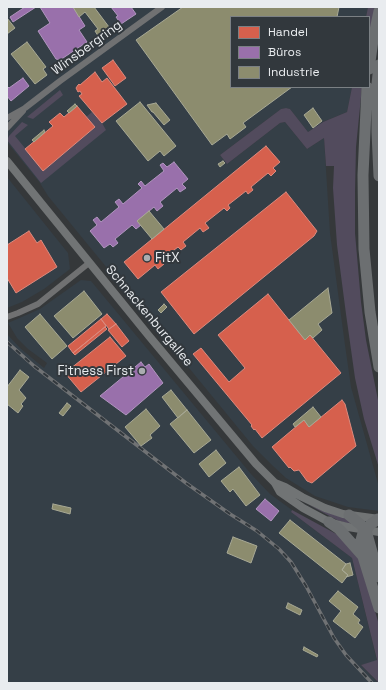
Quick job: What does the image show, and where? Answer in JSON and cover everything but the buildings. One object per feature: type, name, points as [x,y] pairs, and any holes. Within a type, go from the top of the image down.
[{"type":"highway","points":[[370,62],[379,11]]},
{"type":"highway","points":[[379,66],[377,84],[377,132],[379,176]]},
{"type":"highway","points":[[367,88],[363,175],[364,228],[368,299],[379,367]]},
{"type":"highway","points":[[349,515],[361,525],[369,537],[379,576]]},
{"type":"highway","points":[[379,519],[365,531],[360,547],[379,608]]},
{"type":"highway","points":[[329,522],[339,529],[362,556]]},
{"type":"highway","points":[[379,564],[379,576]]},
{"type":"main road","name":"Schnackenburgallee","points":[[7,161],[256,464],[275,483],[280,492],[303,508],[329,522],[365,531],[379,532]]},
{"type":"main road","name":"Schnackenburgallee","points":[[275,483],[325,508],[349,515],[379,519]]},
{"type":"street","name":"Winsbergring","points":[[7,118],[25,108],[162,7]]},
{"type":"street","name":"Winsbergring","points":[[7,128],[25,108]]},
{"type":"street","points":[[7,317],[38,304],[90,263]]},
{"type":"shaded area","points":[[7,7],[368,7],[366,16],[230,16],[230,88],[352,88],[347,112],[323,122],[308,132],[290,109],[281,109],[220,155],[227,164],[280,123],[285,122],[307,149],[324,138],[330,233],[351,387],[379,487],[379,511],[348,507],[315,496],[286,478],[273,466],[253,446],[48,196],[40,183],[7,142]]},
{"type":"shaded area","points":[[368,7],[375,7],[370,33],[370,16],[366,16]]},
{"type":"shaded area","points":[[352,88],[362,88],[356,147],[355,233],[366,340],[379,405],[379,468],[364,419],[355,378],[337,245],[333,188],[334,166],[326,166],[324,138],[307,149],[285,122],[280,123],[227,164],[220,155],[281,109],[290,109],[308,132],[323,122],[347,112]]},
{"type":"shaded area","points":[[60,90],[63,95],[33,119],[27,117]]},
{"type":"shaded area","points":[[92,112],[106,130],[41,183],[7,140],[22,122],[28,125],[15,136],[43,170],[94,128],[86,117]]},
{"type":"shaded area","points":[[7,177],[68,253],[70,269],[44,289],[22,302],[7,308]]},
{"type":"shaded area","points":[[81,280],[91,281],[251,474],[270,494],[292,510],[291,512],[352,558],[377,661],[361,665],[378,683],[7,683],[7,334],[20,348],[44,368],[47,363],[28,349],[17,338],[8,323],[40,309]]},
{"type":"shaded area","points":[[309,505],[354,522],[349,524],[337,520]]},
{"type":"shaded area","points":[[292,510],[340,536],[357,556],[363,569],[379,625],[379,683],[361,665],[377,660],[352,558],[291,512]]},
{"type":"railway","points":[[7,342],[34,366],[186,483],[257,531],[279,549],[291,562],[306,586],[334,638],[346,655],[372,683]]},
{"type":"place","name":"FitX","points":[[147,258]]},
{"type":"place","name":"Fitness First","points":[[142,371]]}]
